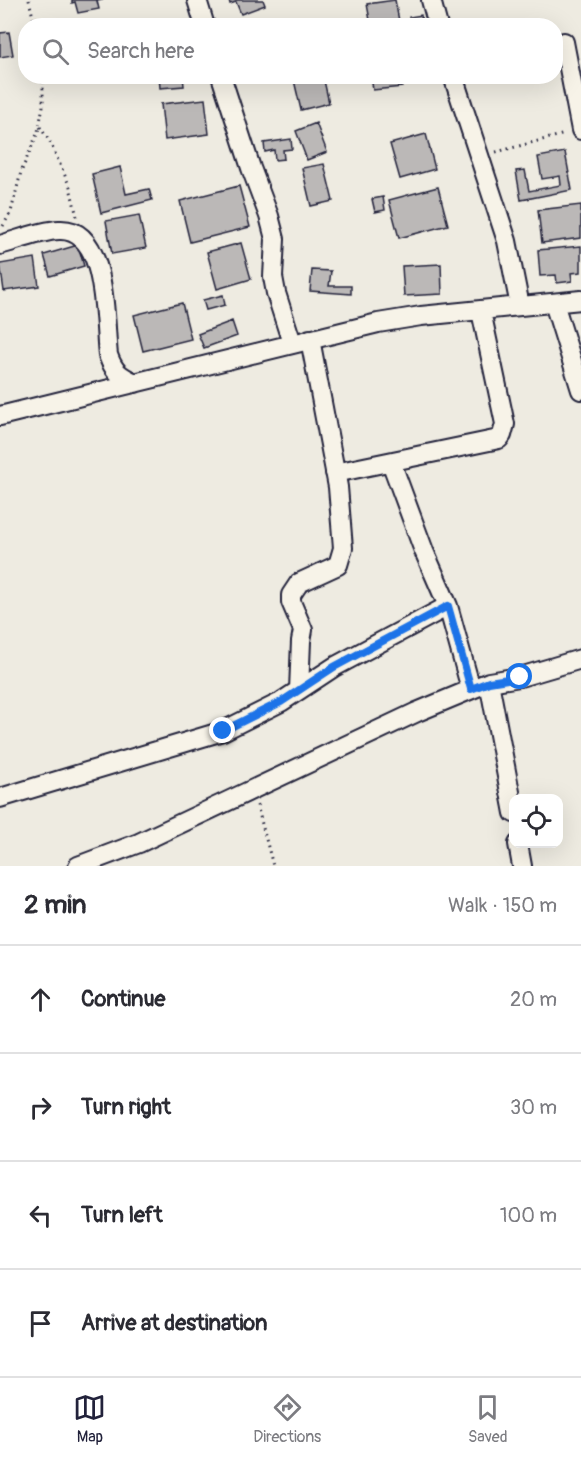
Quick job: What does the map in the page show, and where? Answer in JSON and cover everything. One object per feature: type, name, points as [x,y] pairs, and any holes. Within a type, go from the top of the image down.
[{"type":"street","points":[[198,0],[203,18]]},
{"type":"street","points":[[431,0],[436,18]]},
{"type":"street","points":[[564,42],[581,130]]},
{"type":"street","points":[[224,84],[250,168],[269,216],[274,239],[273,277],[291,343]]},
{"type":"street","points":[[456,84],[507,241],[520,306]]},
{"type":"street","points":[[0,245],[57,230],[82,236],[92,249],[99,270],[108,356],[113,369],[135,383]]},
{"type":"street","points":[[0,416],[378,323],[420,316],[581,300]]},
{"type":"street","points":[[554,303],[581,390]]},
{"type":"street","points":[[335,473],[499,439],[505,424],[482,311]]},
{"type":"street","points":[[299,690],[303,630],[291,602],[291,594],[299,584],[338,566],[344,548],[335,473],[310,339]]},
{"type":"street","points":[[391,462],[448,606],[471,689]]},
{"type":"street","points":[[0,798],[223,731],[281,702],[334,667],[448,606]]},
{"type":"street","points":[[78,866],[139,843],[417,712],[471,689],[489,682],[520,677],[581,659]]},
{"type":"street","points":[[489,682],[510,794]]},
{"type":"street","points":[[519,848],[522,866]]},
{"type":"path","points":[[29,0],[33,18]]},
{"type":"path","points":[[0,231],[11,212],[21,172],[39,126],[43,106],[43,84]]},
{"type":"path","points":[[39,126],[50,142],[70,188],[82,236]]},
{"type":"path","points":[[478,156],[581,130]]},
{"type":"path","points":[[253,789],[273,866]]},
{"type":"building","points":[[72,0],[103,0],[97,1],[99,9],[78,13],[75,2],[72,3]]},
{"type":"building","points":[[229,0],[263,0],[265,5],[241,14],[236,2],[230,4]]},
{"type":"building","points":[[395,0],[398,18],[370,18],[367,4]]},
{"type":"building","points":[[421,15],[421,18],[409,18]]},
{"type":"building","points":[[9,32],[13,55],[0,57],[0,33]]},
{"type":"building","points":[[160,84],[184,84],[184,86],[160,88]]},
{"type":"building","points":[[295,84],[325,84],[329,103],[301,110]]},
{"type":"building","points":[[372,84],[402,84],[402,87],[373,90]]},
{"type":"building","points":[[205,99],[209,134],[165,140],[161,104]]},
{"type":"building","points":[[316,123],[327,152],[307,160],[296,131]]},
{"type":"building","points":[[426,134],[435,169],[400,179],[390,144]]},
{"type":"building","points":[[291,139],[292,149],[283,150],[284,159],[275,160],[274,150],[265,152],[264,143]]},
{"type":"building","points":[[565,152],[572,190],[521,200],[516,171],[525,170],[529,191],[561,185],[560,176],[542,179],[538,157]]},
{"type":"building","points":[[324,164],[333,201],[311,206],[302,168]]},
{"type":"building","points":[[120,167],[126,194],[149,189],[152,200],[101,213],[92,174]]},
{"type":"building","points":[[239,186],[250,227],[190,242],[180,201]]},
{"type":"building","points":[[438,187],[448,225],[399,238],[389,200]]},
{"type":"building","points":[[383,197],[385,210],[375,212],[372,199]]},
{"type":"building","points":[[581,205],[581,238],[542,243],[538,210]]},
{"type":"building","points":[[139,215],[146,248],[112,254],[106,221]]},
{"type":"building","points":[[241,243],[251,279],[217,289],[207,252]]},
{"type":"building","points":[[78,245],[84,266],[50,276],[44,255]]},
{"type":"building","points":[[581,246],[581,272],[571,273],[572,281],[557,283],[556,275],[540,276],[538,250]]},
{"type":"building","points":[[35,258],[39,286],[4,291],[0,264]]},
{"type":"building","points":[[441,264],[442,294],[404,296],[402,266]]},
{"type":"building","points":[[312,270],[331,271],[329,286],[351,286],[351,294],[310,291]]},
{"type":"building","points":[[223,295],[225,305],[206,310],[203,300]]},
{"type":"building","points":[[182,303],[191,339],[143,351],[134,315]]},
{"type":"building","points":[[232,321],[237,336],[204,348],[198,334]]},
{"type":"route","points":[[223,731],[281,702],[334,667],[448,606],[471,689],[489,682],[520,677]]}]
